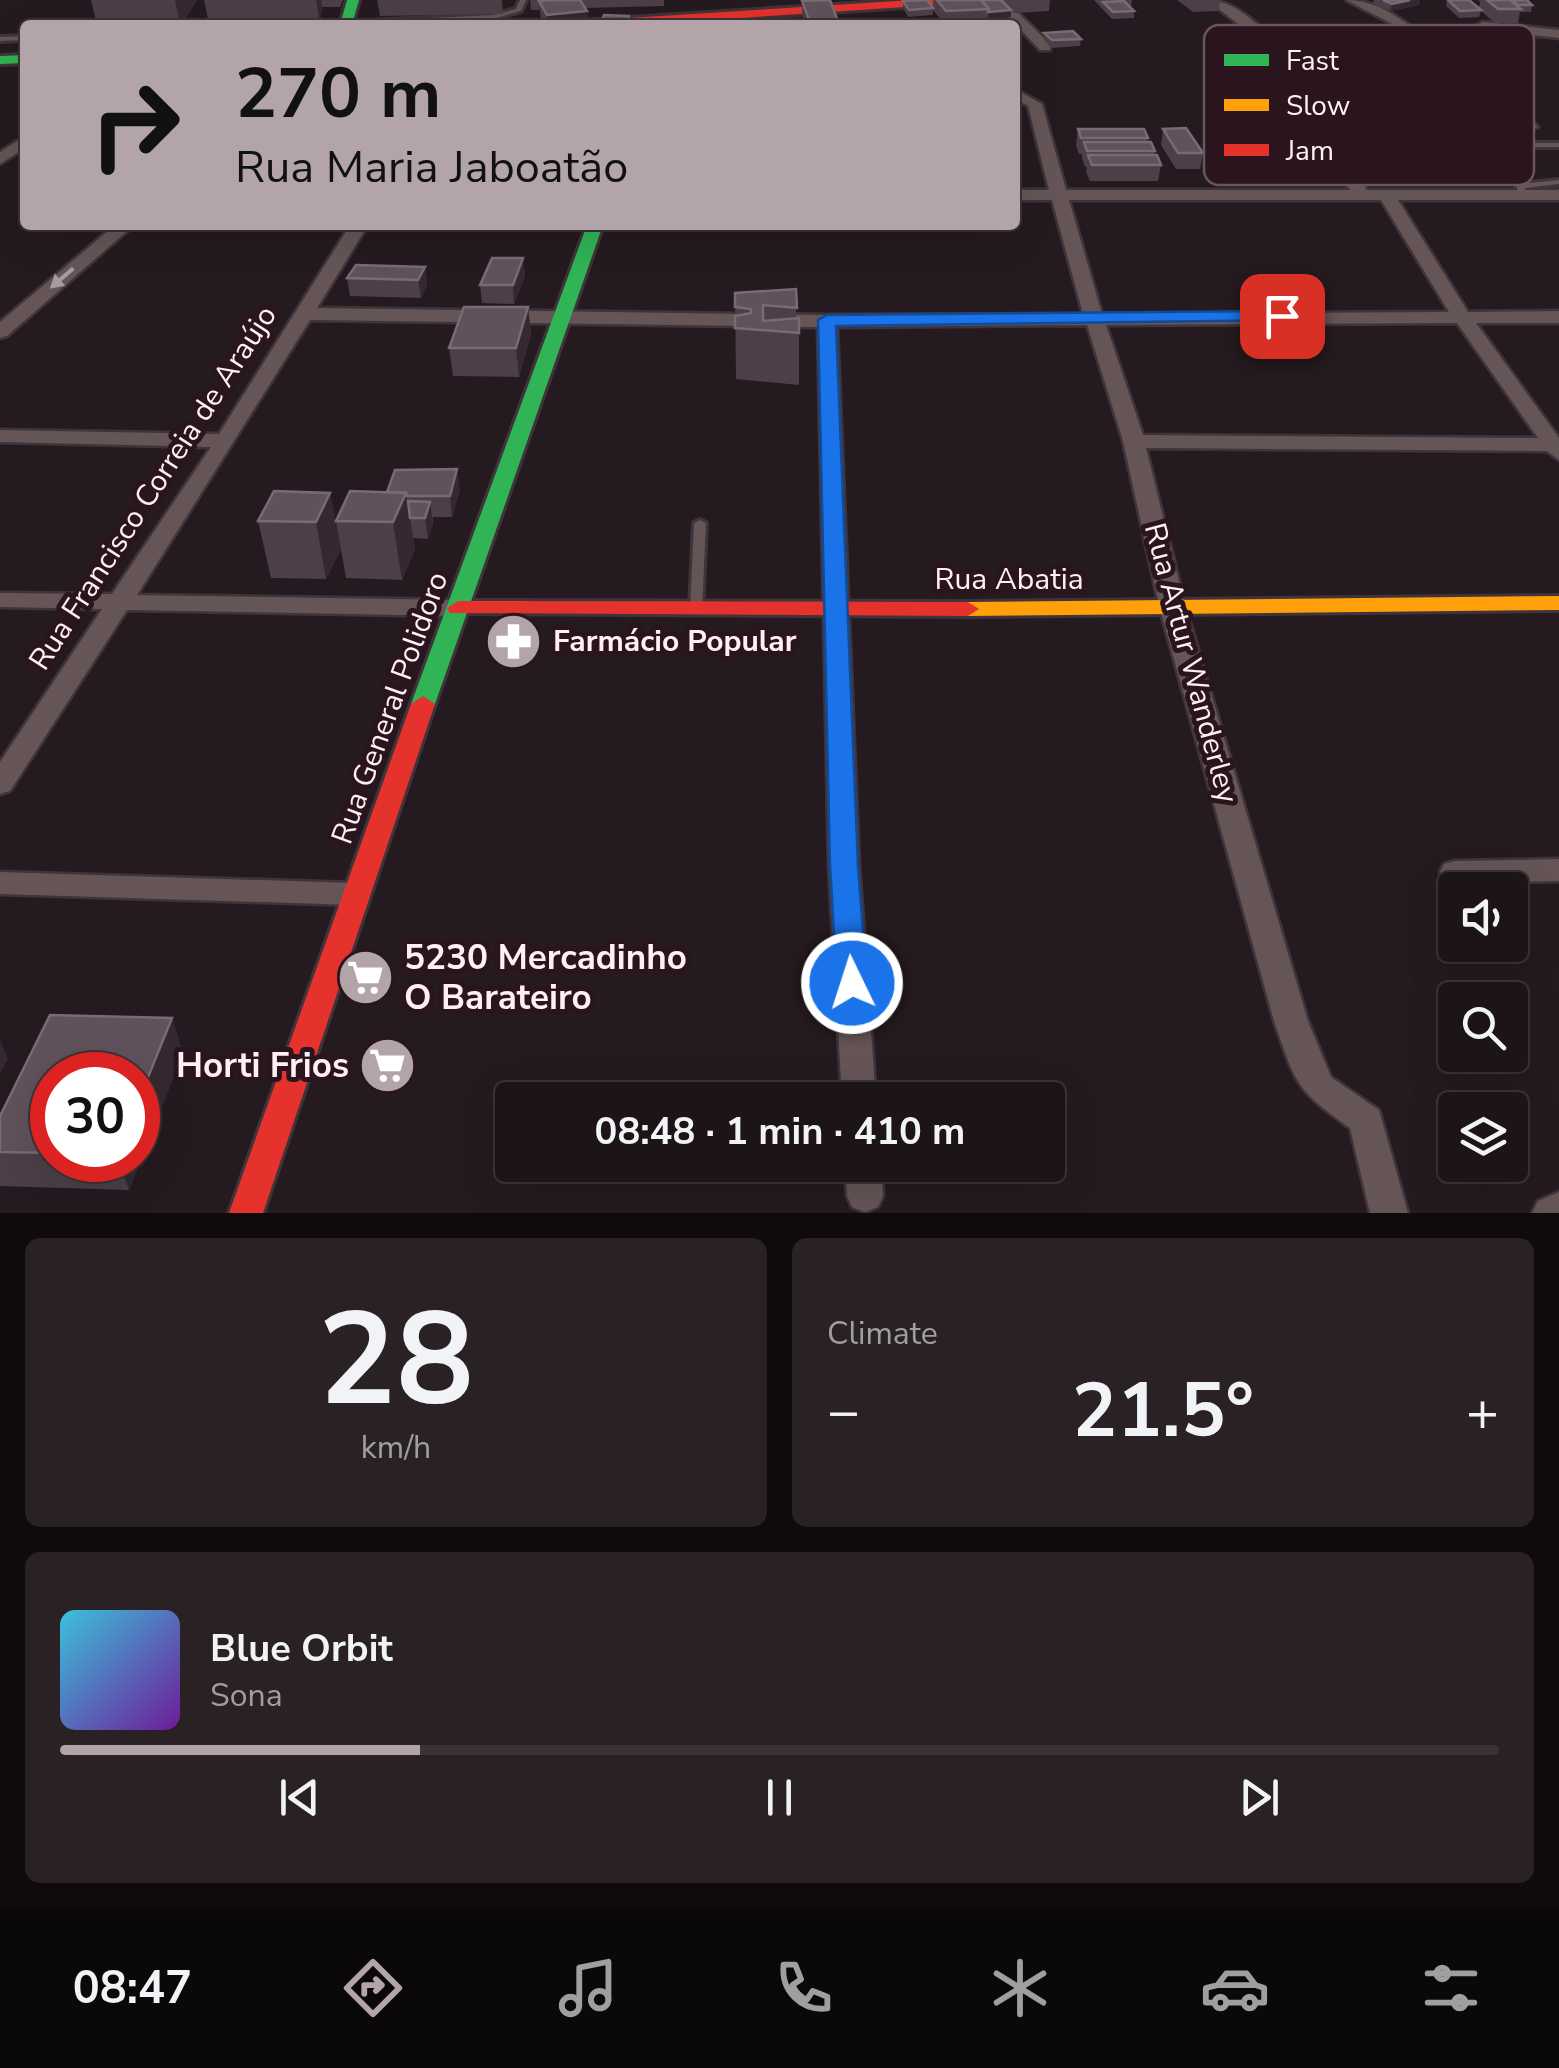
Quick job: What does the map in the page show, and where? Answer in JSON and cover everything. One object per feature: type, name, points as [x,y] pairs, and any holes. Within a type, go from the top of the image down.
[{"type":"street","points":[[722,20],[965,0]]},
{"type":"street","points":[[998,0],[1018,20]]},
{"type":"street","points":[[1214,0],[1248,25]]},
{"type":"street","points":[[1352,0],[1405,25]]},
{"type":"street","points":[[1020,22],[1045,47]]},
{"type":"street","points":[[1534,31],[1559,34]]},
{"type":"street","name":"Rua Artur Wanderley","points":[[1020,95],[1035,104],[1081,279],[1134,441],[1172,609],[1291,1021],[1310,1074],[1332,1099],[1366,1120],[1390,1213]]},
{"type":"street","points":[[1356,185],[1361,194]]},
{"type":"street","points":[[1386,194],[1462,317],[1557,448]]},
{"type":"street","points":[[1020,195],[1559,195]]},
{"type":"street","points":[[0,332],[119,230]]},
{"type":"street","name":"Rua Francisco Correia de Araújo","points":[[0,784],[226,442],[356,230]]},
{"type":"street","name":"Rua General Polidoro","points":[[246,1213],[355,894],[593,230]]},
{"type":"street","points":[[304,314],[827,320],[1559,317]]},
{"type":"street","points":[[827,320],[844,866],[858,1082]]},
{"type":"street","points":[[0,436],[226,442]]},
{"type":"street","points":[[1134,441],[1557,448]]},
{"type":"street","points":[[0,600],[458,608]]},
{"type":"street","name":"Rua Abatia","points":[[458,608],[1172,609],[1559,604]]},
{"type":"street","points":[[1456,872],[1559,870]]},
{"type":"street","points":[[0,883],[355,894]]},
{"type":"street","points":[[1550,1213],[1559,1208]]},
{"type":"lane","points":[[430,20],[492,17],[519,10],[523,0]]},
{"type":"lane","points":[[1534,145],[1559,145]]},
{"type":"lane","points":[[1534,185],[1559,182]]},
{"type":"lane","points":[[1523,195],[1520,186],[1530,185]]},
{"type":"lane","points":[[696,609],[700,523]]},
{"type":"building","points":[[580,0],[587,11],[547,15],[539,1]]},
{"type":"building","points":[[830,0],[838,20],[809,20],[802,1]]},
{"type":"building","points":[[927,0],[933,8],[909,10],[903,1]]},
{"type":"building","points":[[937,0],[981,0],[989,9],[946,11]]},
{"type":"building","points":[[981,0],[1001,0],[1011,10],[988,12]]},
{"type":"building","points":[[1448,0],[1469,0],[1481,10],[1460,11]]},
{"type":"building","points":[[1487,0],[1510,0],[1521,9],[1498,9]]},
{"type":"building","points":[[1512,0],[1527,0],[1532,5],[1518,5]]},
{"type":"building","points":[[1124,1],[1134,11],[1113,12],[1103,2]]},
{"type":"building","points":[[604,15],[629,16],[628,20],[602,20]]},
{"type":"building","points":[[1073,31],[1081,39],[1052,40],[1044,33]]},
{"type":"building","points":[[1186,128],[1203,153],[1178,153],[1163,129]]},
{"type":"building","points":[[1078,129],[1144,129],[1148,138],[1081,138]]},
{"type":"building","points":[[1084,142],[1151,142],[1155,151],[1087,151]]},
{"type":"building","points":[[1088,155],[1157,155],[1161,165],[1092,165]]},
{"type":"building","points":[[492,258],[523,258],[513,285],[480,285]]},
{"type":"building","points":[[356,265],[425,267],[418,280],[347,278]]},
{"type":"building","points":[[796,289],[797,308],[763,305],[763,321],[799,318],[799,333],[735,328],[735,316],[751,313],[751,309],[735,307],[735,293]]},
{"type":"building","points":[[464,307],[528,307],[516,348],[449,348]]},
{"type":"building","points":[[457,469],[450,496],[387,492],[395,470]]},
{"type":"building","points":[[274,491],[330,493],[316,522],[258,521]]},
{"type":"building","points":[[350,491],[406,493],[393,522],[336,521]]},
{"type":"building","points":[[408,501],[430,502],[425,518],[410,518]]},
{"type":"building","points":[[50,1015],[172,1018],[158,1052],[32,1052]]},
{"type":"building","points":[[30,1055],[30,1153],[0,1152],[0,1116]]},
{"type":"traffic: fast","points":[[347,20],[353,0]]},
{"type":"traffic: fast","points":[[0,60],[20,59]]},
{"type":"traffic: fast","points":[[423,704],[593,230]]},
{"type":"traffic: slow","points":[[968,609],[1559,603]]},
{"type":"traffic: jam","points":[[658,20],[965,0]]},
{"type":"traffic: jam","points":[[458,608],[968,609]]},
{"type":"traffic: jam","points":[[246,1213],[423,704]]},
{"type":"place","name":"Farmácio Popular","points":[[514,641]]},
{"type":"place","name":"5230 Mercadinho O Barateiro","points":[[365,977]]},
{"type":"place","name":"Horti Frios","points":[[388,1065]]},
{"type":"route","points":[[852,983],[844,866],[827,320],[1282,316]]}]
